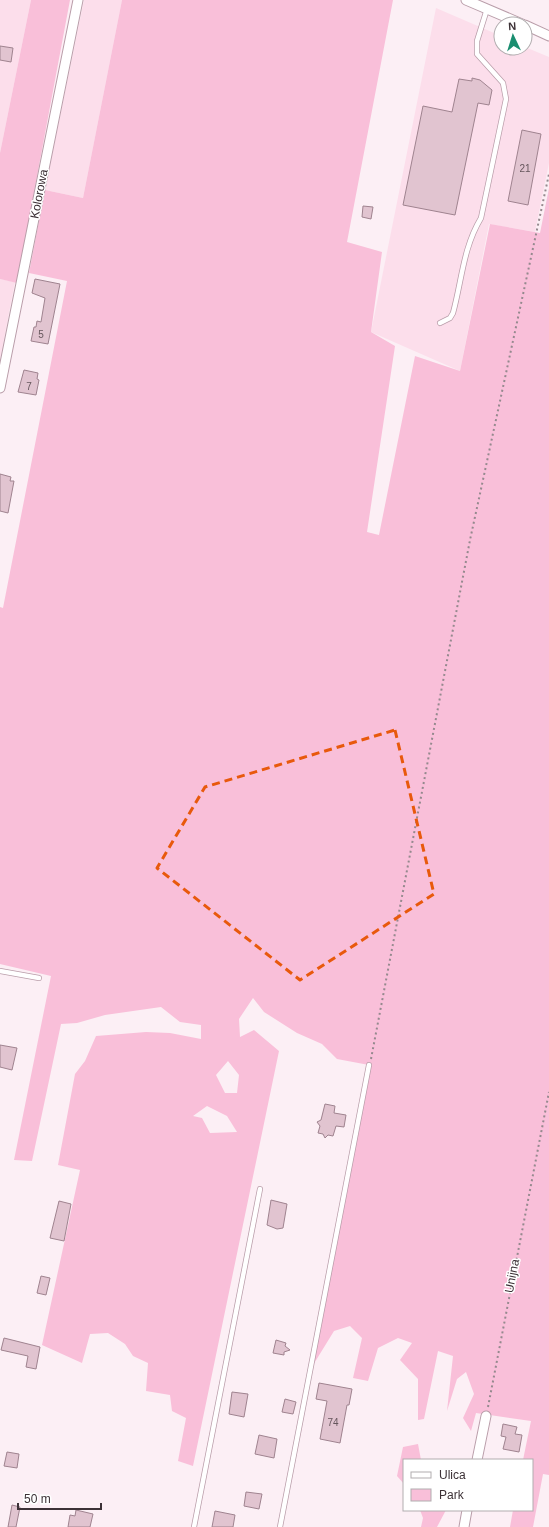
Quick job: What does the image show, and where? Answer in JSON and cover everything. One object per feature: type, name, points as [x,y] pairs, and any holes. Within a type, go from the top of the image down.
[{"type":"street","name":"Kolorowa","points":[[0,388],[78,0]]},
{"type":"street","points":[[466,0],[503,16]]},
{"type":"street","points":[[533,29],[549,36]]},
{"type":"street","points":[[477,1459],[486,1416]]},
{"type":"street","points":[[464,1527],[467,1511]]},
{"type":"lane","points":[[440,323],[450,318],[454,313],[467,248],[471,235],[481,218],[506,99],[503,83],[477,54],[477,41],[487,9]]},
{"type":"lane","points":[[0,971],[39,978]]},
{"type":"lane","points":[[280,1527],[369,1065]]},
{"type":"lane","points":[[194,1527],[260,1188]]},
{"type":"path","points":[[369,1065],[470,540],[549,174]]},
{"type":"path","name":"Unijna","points":[[486,1416],[549,1092]]},
{"type":"highlighted area","points":[[395,730],[434,894],[300,980],[157,868],[205,787]]},
{"type":"shaded area","points":[[0,0],[31,0],[0,153]]},
{"type":"shaded area","points":[[84,0],[122,0],[83,198],[45,190]]},
{"type":"shaded area","points":[[436,8],[493,33],[493,56],[533,56],[533,50],[549,57],[549,163],[535,232],[489,224],[460,371],[371,332]]},
{"type":"shaded area","points":[[0,279],[15,282],[0,359]]},
{"type":"green space","points":[[31,0],[70,0],[17,283],[0,279],[0,153]]},
{"type":"green space","points":[[122,0],[393,0],[347,242],[382,252],[371,332],[395,346],[367,532],[379,535],[415,356],[460,371],[490,224],[540,233],[549,188],[549,1475],[543,1474],[533,1527],[510,1527],[513,1511],[533,1511],[533,1459],[523,1459],[531,1421],[476,1413],[471,1431],[463,1418],[474,1394],[466,1372],[457,1379],[447,1411],[453,1356],[438,1351],[424,1419],[418,1420],[418,1379],[400,1360],[412,1343],[398,1338],[378,1348],[368,1381],[353,1378],[362,1338],[350,1326],[334,1331],[310,1370],[369,1065],[337,1059],[322,1044],[297,1033],[264,1012],[253,998],[239,1019],[240,1037],[254,1030],[279,1051],[193,1466],[178,1461],[186,1418],[172,1411],[170,1395],[146,1391],[148,1363],[133,1356],[125,1344],[108,1333],[90,1334],[82,1363],[42,1345],[80,1170],[58,1165],[75,1074],[85,1061],[96,1036],[146,1032],[170,1033],[201,1039],[201,1025],[180,1022],[161,1007],[105,1015],[77,1023],[61,1024],[32,1161],[14,1160],[51,976],[0,964],[0,607],[3,608],[67,281],[29,273],[45,190],[83,198]],"holes":[[[228,1061],[239,1075],[237,1093],[225,1093],[216,1075]],[[207,1106],[227,1116],[237,1132],[210,1133],[202,1118],[193,1116]]]},
{"type":"green space","points":[[418,1444],[421,1459],[403,1459],[403,1483],[397,1476],[403,1447]]},
{"type":"green space","points":[[420,1511],[445,1511],[437,1527],[421,1527],[423,1518]]},
{"type":"building","points":[[0,46],[13,48],[11,62],[0,60]]},
{"type":"building","points":[[472,78],[480,80],[492,90],[489,105],[478,103],[455,215],[403,205],[423,106],[452,112],[459,79],[472,81]]},
{"type":"building","points":[[522,130],[541,134],[528,205],[508,201]]},
{"type":"building","points":[[363,206],[373,207],[371,219],[362,217]]},
{"type":"building","points":[[35,279],[60,284],[48,344],[31,341],[37,321],[41,322],[45,298],[32,293]]},
{"type":"building","points":[[24,370],[38,373],[37,379],[39,380],[36,395],[18,392]]},
{"type":"building","points":[[0,474],[11,477],[10,481],[14,481],[8,513],[0,511]]},
{"type":"building","points":[[0,1045],[17,1048],[12,1070],[0,1067]]},
{"type":"building","points":[[325,1104],[335,1106],[334,1113],[346,1115],[344,1127],[336,1126],[333,1136],[328,1135],[325,1138],[323,1134],[318,1133],[320,1126],[317,1122],[321,1120]]},
{"type":"building","points":[[271,1200],[287,1204],[283,1228],[277,1229],[267,1225]]},
{"type":"building","points":[[59,1201],[71,1204],[64,1241],[50,1238]]},
{"type":"building","points":[[41,1276],[50,1278],[46,1295],[37,1293]]},
{"type":"building","points":[[4,1338],[40,1347],[36,1369],[26,1367],[28,1356],[1,1350]]},
{"type":"building","points":[[276,1340],[286,1343],[285,1346],[290,1350],[284,1352],[284,1355],[273,1353]]},
{"type":"building","points":[[319,1383],[352,1389],[349,1405],[347,1405],[340,1443],[320,1439],[327,1401],[316,1399]]},
{"type":"building","points":[[232,1392],[248,1394],[244,1417],[229,1414]]},
{"type":"building","points":[[285,1399],[296,1402],[293,1414],[282,1412]]},
{"type":"building","points":[[503,1424],[517,1427],[515,1434],[522,1435],[519,1452],[503,1449],[506,1437],[501,1436]]},
{"type":"building","points":[[259,1435],[277,1439],[274,1458],[255,1454]]},
{"type":"building","points":[[7,1452],[19,1454],[17,1468],[4,1466]]},
{"type":"building","points":[[246,1492],[262,1494],[259,1509],[244,1506]]},
{"type":"building","points":[[12,1505],[20,1507],[16,1527],[8,1527]]},
{"type":"building","points":[[76,1510],[93,1514],[90,1527],[68,1527],[70,1515],[75,1516]]},
{"type":"building","points":[[215,1511],[235,1515],[233,1527],[212,1527]]}]
